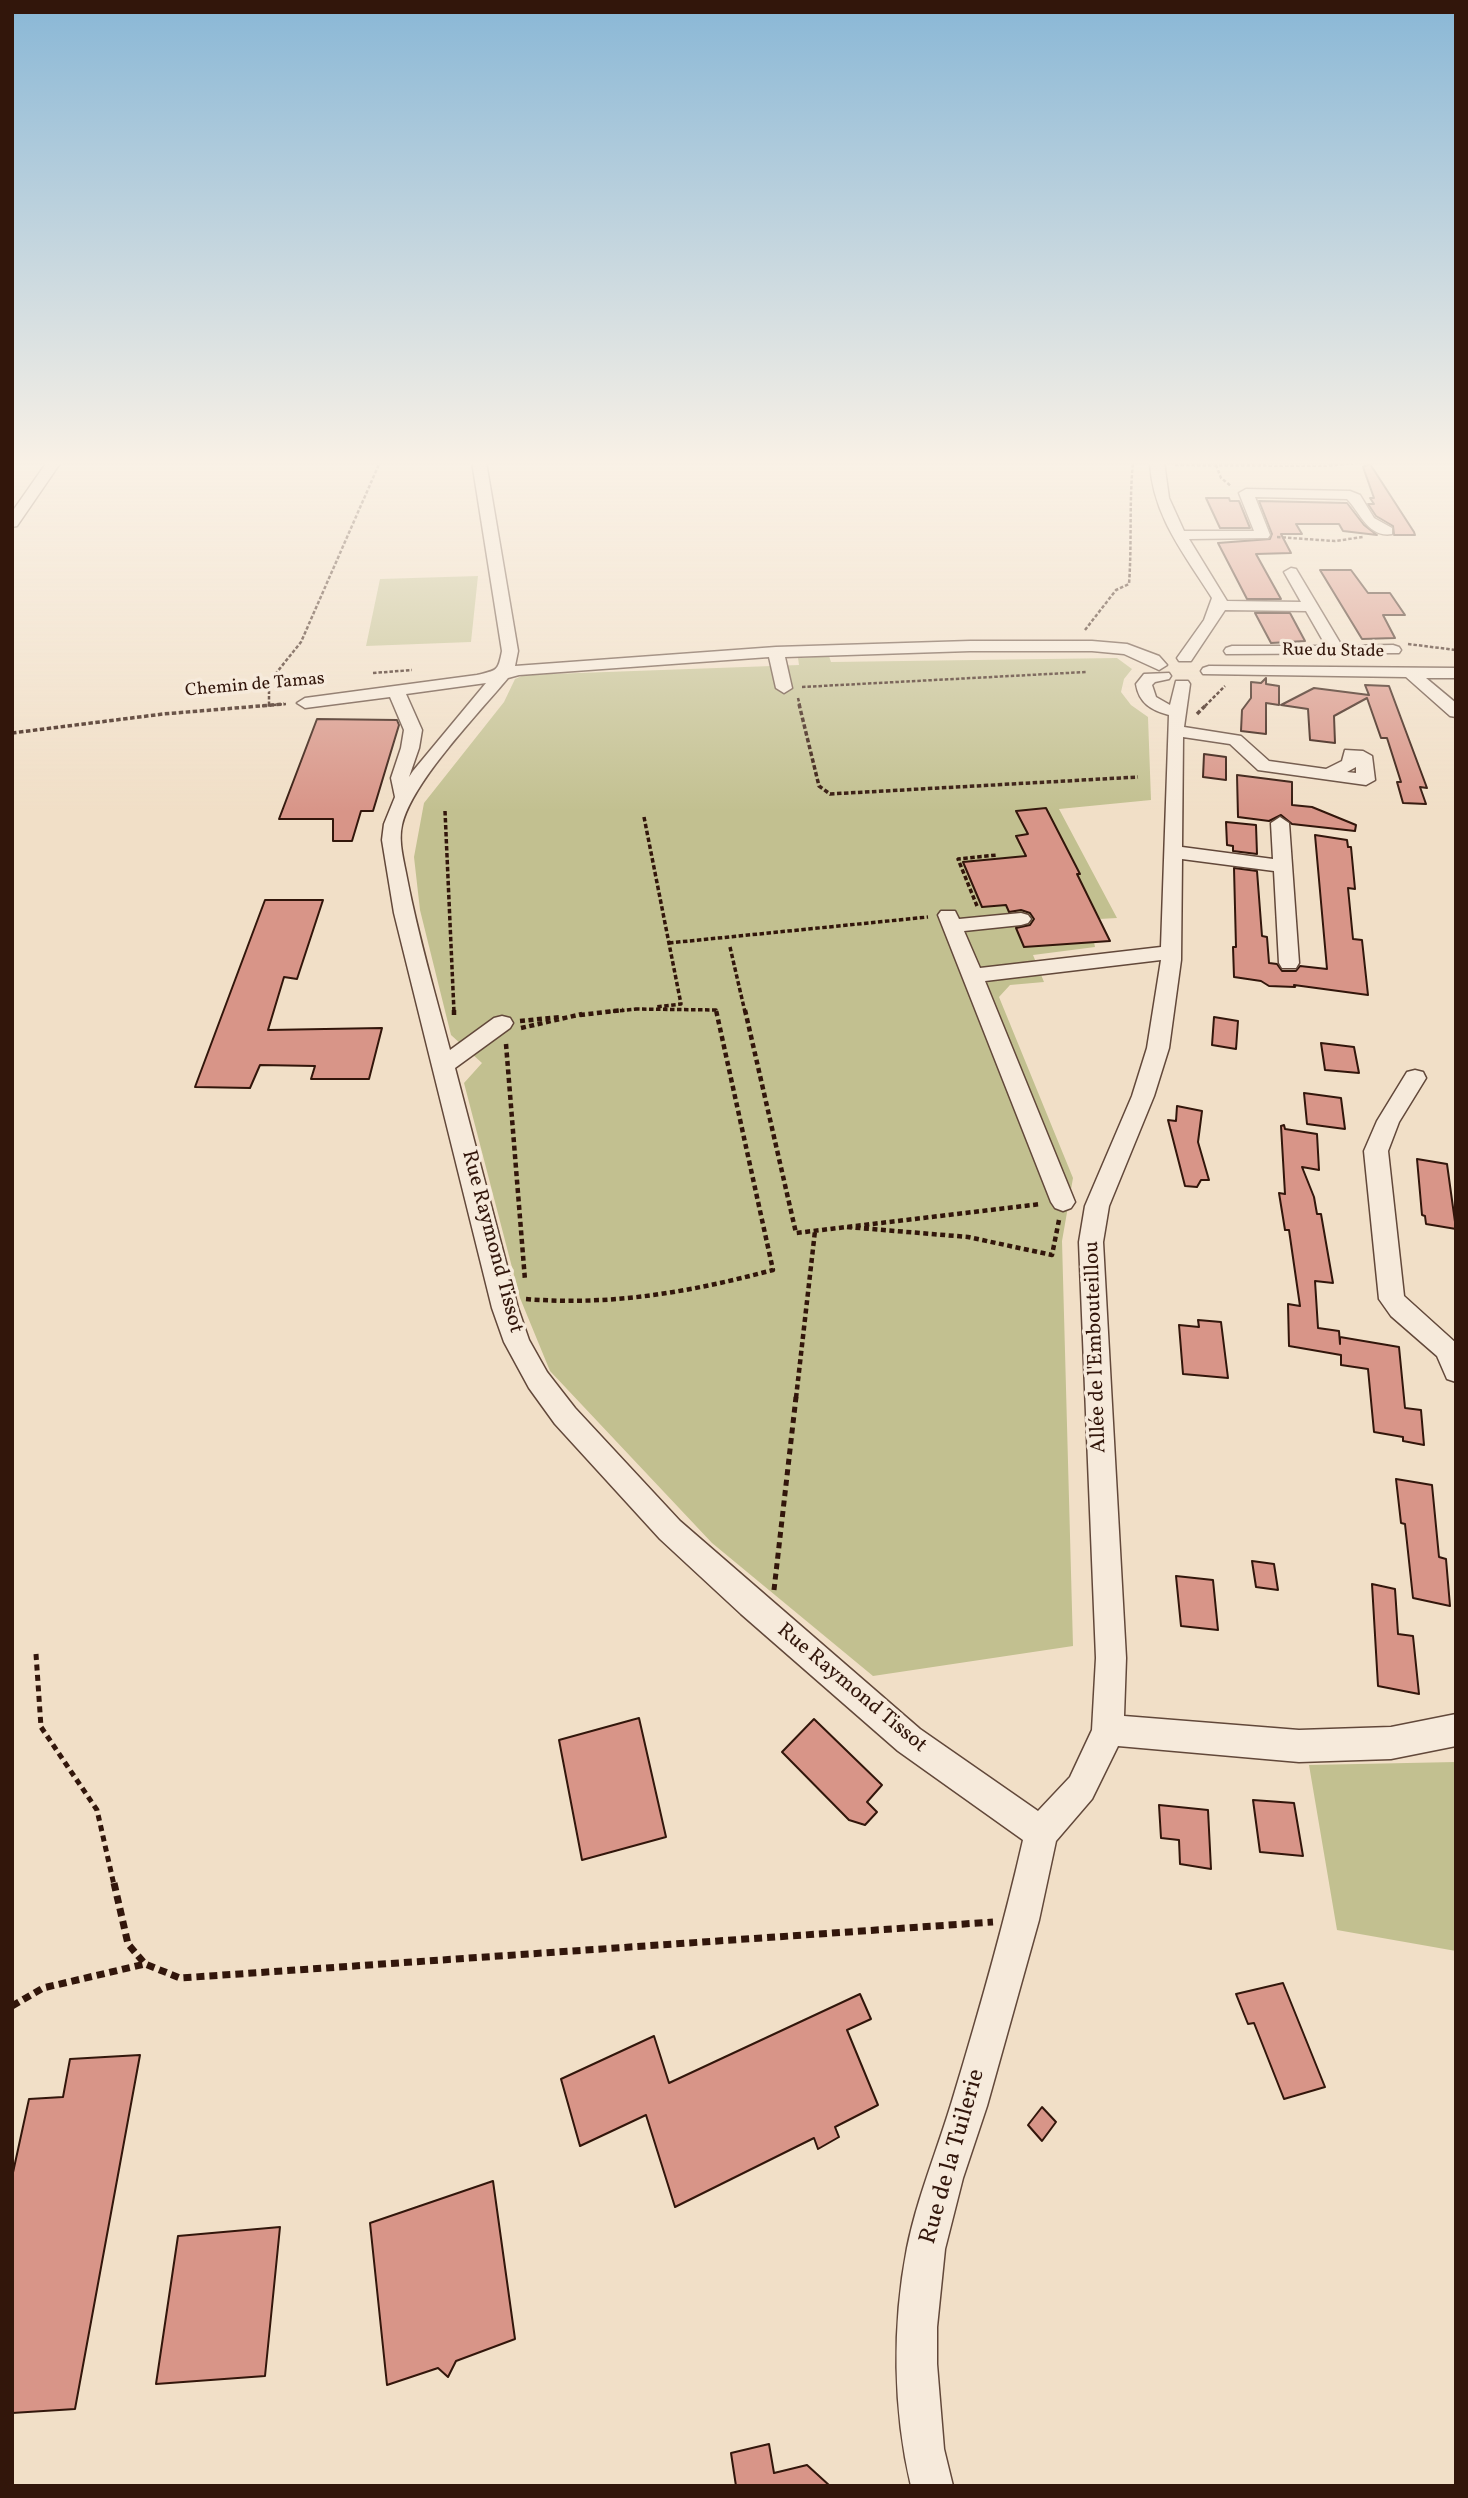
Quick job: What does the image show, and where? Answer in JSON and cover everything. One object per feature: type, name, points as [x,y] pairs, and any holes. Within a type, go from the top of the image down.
[{"type":"street","points":[[498,579],[509,651],[507,668],[501,674]]},
{"type":"street","points":[[1185,658],[1220,605],[1220,598],[1208,579]]},
{"type":"street","points":[[1295,579],[1337,650]]},
{"type":"street","points":[[1220,605],[1311,607]]},
{"type":"street","points":[[501,674],[519,670],[776,652],[971,646],[1077,646],[1127,649],[1153,659],[1168,675]]},
{"type":"street","points":[[1232,650],[1392,650]]},
{"type":"street","points":[[776,652],[784,688]]},
{"type":"street","points":[[1168,675],[1165,660],[1185,658],[1209,671],[1208,677],[1203,681],[1168,675],[1150,677],[1144,684],[1145,693],[1157,707],[1176,721],[1235,740],[1264,766],[1328,775]]},
{"type":"street","name":"Rue du Stade","points":[[1209,671],[1456,673]]},
{"type":"street","points":[[1411,673],[1456,712]]},
{"type":"street","name":"Chemin de Tamas","points":[[306,703],[501,674]]},
{"type":"street","name":"Rue Raymond Tissot","points":[[501,674],[404,797],[393,824],[391,840],[395,875],[505,1308],[527,1361],[558,1407],[670,1530],[751,1604],[909,1740],[1041,1833]]},
{"type":"street","name":"Allée de l'Embouteillou","points":[[1041,1833],[1081,1788],[1108,1730],[1112,1693],[1111,1658],[1091,1242],[1097,1206],[1143,1096],[1158,1048],[1167,999],[1171,952],[1176,721],[1168,675]]},
{"type":"street","points":[[397,689],[413,731],[411,744],[398,776],[404,797]]},
{"type":"street","points":[[1280,823],[1289,963]]},
{"type":"street","points":[[1174,852],[1282,866]]},
{"type":"street","points":[[1021,919],[950,920],[1063,1202]]},
{"type":"street","points":[[973,976],[1171,952]]},
{"type":"street","points":[[444,1065],[509,1027]]},
{"type":"street","points":[[1415,1078],[1388,1121],[1376,1151],[1392,1299],[1401,1312],[1438,1339],[1453,1358],[1456,1371]]},
{"type":"street","points":[[1108,1730],[1299,1746],[1391,1743],[1456,1730]]},
{"type":"street","name":"Rue de la Tuilerie","points":[[932,2486],[923,2449],[916,2364],[918,2314],[926,2249],[944,2178],[969,2106],[1022,1920],[1041,1833]]},
{"type":"path","points":[[269,705],[266,694],[269,680],[297,652],[327,579]]},
{"type":"path","points":[[1077,646],[1081,636],[1116,590],[1129,584],[1129,579]]},
{"type":"path","points":[[1392,650],[1397,644],[1456,650]]},
{"type":"path","points":[[1086,672],[795,687],[819,786],[825,793],[1138,777]]},
{"type":"path","name":"Chemin de Tamas","points":[[12,733],[82,723],[306,703]]},
{"type":"path","points":[[445,811],[455,1028]]},
{"type":"path","points":[[509,1027],[582,1014],[681,1004],[644,817]]},
{"type":"path","points":[[669,943],[950,920],[979,912],[958,859],[996,855]]},
{"type":"path","points":[[730,947],[796,1233],[815,1231],[847,1227],[1063,1202],[1052,1255],[968,1237],[847,1227]]},
{"type":"path","points":[[509,1027],[526,1300],[615,1302],[687,1293],[773,1270],[716,1010],[635,1009]]},
{"type":"path","points":[[509,1027],[582,1014]]},
{"type":"path","points":[[774,1590],[815,1231]]},
{"type":"path","points":[[36,1654],[41,1727],[97,1810],[128,1944],[145,1964],[180,1978],[1022,1920]]},
{"type":"path","points":[[12,2006],[43,1988],[145,1964]]},
{"type":"shaded area","points":[[380,579],[478,579],[471,642],[366,646]]},
{"type":"shaded area","points":[[829,656],[831,662],[1117,658],[1132,669],[1124,679],[1121,692],[1131,705],[1148,717],[1151,800],[1059,809],[1117,918],[1099,919],[1110,941],[1094,942],[1095,947],[1033,955],[1044,982],[1010,985],[999,997],[1073,1178],[1062,1241],[1073,1646],[873,1676],[712,1543],[550,1371],[520,1298],[464,1083],[482,1063],[451,1035],[420,910],[414,857],[424,803],[504,702],[515,679],[524,675],[799,665],[798,658]]},
{"type":"shaded area","points":[[1456,1762],[1456,1951],[1337,1930],[1309,1765]]},
{"type":"building","points":[[1236,579],[1270,579],[1281,599],[1247,599]]},
{"type":"building","points":[[1325,579],[1357,579],[1368,593],[1390,593],[1405,615],[1383,615],[1395,638],[1362,639]]},
{"type":"building","points":[[1255,613],[1290,613],[1305,641],[1271,643]]},
{"type":"building","points":[[1266,678],[1266,684],[1279,686],[1279,705],[1266,703],[1266,734],[1241,731],[1242,710],[1251,698],[1251,682],[1261,683]]},
{"type":"building","points":[[1365,685],[1389,686],[1427,788],[1420,787],[1426,804],[1403,803],[1397,782],[1401,782],[1387,738],[1381,738],[1367,698],[1334,716],[1335,743],[1310,740],[1308,709],[1281,705],[1314,688],[1369,695]]},
{"type":"building","points":[[317,719],[397,720],[399,725],[373,811],[361,811],[352,841],[333,841],[333,819],[279,819]]},
{"type":"building","points":[[1204,754],[1226,757],[1226,780],[1203,777]]},
{"type":"building","points":[[1237,775],[1292,782],[1292,805],[1312,807],[1356,825],[1355,831],[1292,824],[1281,815],[1269,821],[1238,817]]},
{"type":"building","points":[[1046,808],[1110,941],[1024,947],[1016,928],[1030,925],[1034,919],[1030,913],[1021,910],[1009,912],[1006,905],[982,907],[963,862],[1026,856],[1016,836],[1028,834],[1016,811]]},
{"type":"building","points":[[1226,822],[1256,825],[1257,854],[1233,851],[1233,846],[1227,845]]},
{"type":"building","points":[[1315,835],[1347,840],[1348,847],[1351,847],[1355,889],[1348,888],[1353,939],[1362,940],[1368,995],[1294,985],[1295,987],[1269,986],[1261,981],[1234,977],[1234,868],[1257,871],[1262,936],[1267,937],[1269,963],[1277,964],[1282,971],[1296,971],[1300,966],[1327,969]]},
{"type":"building","points":[[265,900],[323,900],[297,979],[284,977],[268,1030],[382,1028],[369,1079],[311,1079],[315,1066],[260,1065],[250,1088],[195,1087]]},
{"type":"building","points":[[1214,1017],[1238,1021],[1236,1049],[1212,1045]]},
{"type":"building","points":[[1321,1043],[1354,1047],[1359,1073],[1325,1070]]},
{"type":"building","points":[[1304,1093],[1341,1098],[1345,1129],[1307,1124]]},
{"type":"building","points":[[1177,1106],[1202,1111],[1198,1142],[1209,1180],[1201,1180],[1197,1187],[1185,1186],[1168,1120],[1176,1121]]},
{"type":"building","points":[[1284,1125],[1285,1129],[1317,1134],[1319,1170],[1302,1167],[1314,1197],[1317,1214],[1321,1214],[1333,1283],[1315,1281],[1318,1328],[1339,1331],[1340,1344],[1340,1337],[1399,1347],[1405,1408],[1421,1410],[1424,1445],[1403,1441],[1403,1437],[1374,1432],[1368,1369],[1341,1365],[1341,1355],[1289,1346],[1288,1304],[1300,1306],[1289,1230],[1285,1230],[1279,1193],[1285,1194],[1281,1126]]},
{"type":"building","points":[[1417,1159],[1447,1164],[1456,1229],[1426,1224],[1425,1216],[1422,1215]]},
{"type":"building","points":[[1198,1320],[1221,1322],[1228,1378],[1183,1374],[1179,1325],[1199,1327]]},
{"type":"building","points":[[1396,1479],[1432,1485],[1439,1557],[1446,1559],[1450,1606],[1413,1598],[1405,1524],[1401,1523]]},
{"type":"building","points":[[1252,1561],[1274,1564],[1278,1590],[1256,1587]]},
{"type":"building","points":[[1176,1576],[1213,1580],[1218,1630],[1181,1626]]},
{"type":"building","points":[[1372,1584],[1395,1589],[1398,1634],[1413,1636],[1419,1694],[1378,1686]]},
{"type":"building","points":[[639,1718],[666,1837],[582,1860],[559,1740]]},
{"type":"building","points":[[814,1719],[882,1785],[867,1802],[877,1812],[865,1825],[849,1820],[782,1752]]},
{"type":"building","points":[[1253,1800],[1294,1803],[1303,1856],[1260,1852]]},
{"type":"building","points":[[1159,1805],[1208,1810],[1211,1869],[1180,1864],[1179,1840],[1161,1838]]},
{"type":"building","points":[[1283,1983],[1325,2087],[1284,2099],[1254,2023],[1248,2024],[1236,1994]]},
{"type":"building","points":[[860,1994],[871,2019],[847,2030],[878,2105],[835,2127],[839,2137],[818,2149],[814,2138],[675,2207],[646,2115],[580,2146],[561,2079],[654,2036],[669,2083]]},
{"type":"building","points":[[140,2055],[75,2409],[12,2413],[12,2177],[29,2099],[63,2097],[70,2059]]},
{"type":"building","points":[[1042,2107],[1056,2122],[1042,2141],[1028,2125]]},
{"type":"building","points":[[493,2181],[515,2339],[456,2361],[448,2377],[438,2368],[387,2385],[370,2223]]},
{"type":"building","points":[[280,2227],[265,2376],[156,2384],[178,2236]]},
{"type":"building","points":[[769,2444],[774,2473],[807,2465],[830,2486],[736,2486],[731,2453]]}]
